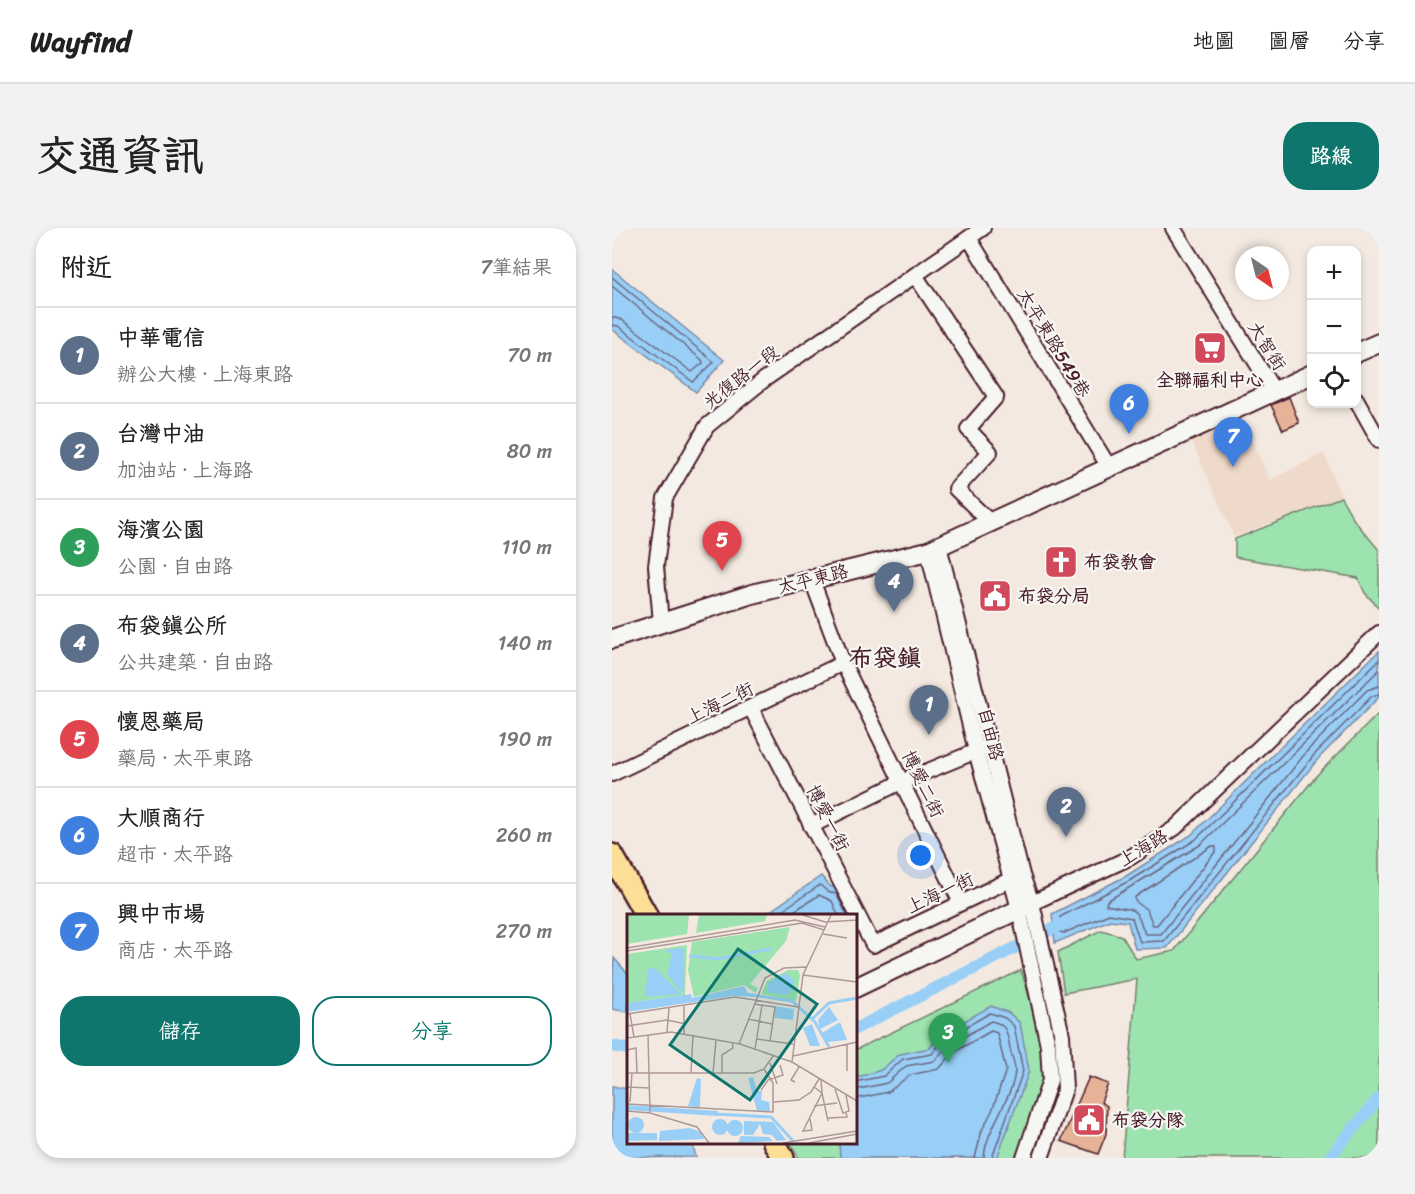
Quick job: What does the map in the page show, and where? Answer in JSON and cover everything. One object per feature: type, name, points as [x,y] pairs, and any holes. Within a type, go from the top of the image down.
[{"type":"main road","points":[[1361,351],[1379,343]]},
{"type":"main road","name":"太平東路","points":[[612,639],[752,594],[933,548],[1307,376]]},
{"type":"main road","points":[[612,855],[645,914]]},
{"type":"main road","name":"上海路","points":[[856,988],[1027,914]]},
{"type":"main road","points":[[775,1143],[783,1158]]},
{"type":"street","name":"光復路一段","points":[[661,623],[656,566],[665,498],[707,426],[765,379],[983,228]]},
{"type":"street","name":"大智街","points":[[1173,228],[1274,391]]},
{"type":"street","name":"太平東路549巷","points":[[969,238],[1109,467]]},
{"type":"street","points":[[915,275],[996,398],[968,429],[990,452],[956,489],[990,522]]},
{"type":"street","points":[[1361,408],[1377,435]]},
{"type":"street","name":"自由路","points":[[933,548],[982,748],[1027,914]]},
{"type":"street","name":"博愛二街","points":[[812,580],[843,663],[902,782],[966,901]]},
{"type":"street","name":"上海路","points":[[1027,914],[1131,857],[1175,828],[1379,633]]},
{"type":"street","name":"上海二街","points":[[612,774],[843,663]]},
{"type":"street","name":"博愛一街","points":[[751,708],[873,945]]},
{"type":"street","points":[[811,826],[902,782],[982,748]]},
{"type":"street","name":"上海一街","points":[[873,945],[1016,877]]},
{"type":"street","points":[[1027,914],[1045,957],[1062,1035],[1065,1089],[1041,1158]]},
{"type":"street","points":[[1024,1158],[1050,1080],[1048,1045],[1031,962],[1027,914]]},
{"type":"shaded area","points":[[1241,416],[1270,480],[1324,453],[1341,496],[1234,537],[1191,440]]},
{"type":"green space","points":[[1341,497],[1354,520],[1379,550],[1379,608],[1365,593],[1358,578],[1235,557],[1235,539]]},
{"type":"green space","points":[[1379,713],[1379,1158],[1122,1158],[1137,979],[1064,993],[1058,952],[1101,930],[1122,936],[1136,959],[1174,951],[1317,775]]},
{"type":"green space","points":[[1021,970],[1039,1035],[1043,1075],[1037,1107],[1015,1158],[799,1158],[791,1143],[856,1143],[856,1050]]},
{"type":"water","points":[[612,269],[724,360],[696,392],[612,329]]},
{"type":"water","points":[[1379,651],[1379,697],[1318,759],[1167,948],[1135,949],[1128,922],[1110,920],[1055,943],[1052,914],[1126,876],[1191,835]]},
{"type":"water","points":[[821,876],[831,887],[839,885],[853,914],[766,914]]},
{"type":"water","points":[[614,958],[627,973],[627,1012],[612,1009]]},
{"type":"water","points":[[991,1006],[1009,1013],[1020,1023],[1029,1071],[997,1158],[840,1158],[839,1143],[856,1143],[856,1078],[881,1070],[900,1054],[930,1048],[938,1036]]},
{"type":"water","points":[[612,1086],[627,1089],[627,1143],[692,1143],[696,1157],[612,1158]]},
{"type":"building","points":[[1289,397],[1299,423],[1283,430],[1271,405]]},
{"type":"building","name":"布袋分隊","points":[[1089,1077],[1108,1084],[1101,1102],[1107,1106],[1106,1134],[1098,1154],[1061,1141]]},
{"type":"waterway","points":[[856,1028],[1068,921]]},
{"type":"waterway","points":[[612,1046],[627,1049]]},
{"type":"waterway","points":[[1329,1158],[1379,1098]]},
{"type":"place","name":"全聯福利中心","points":[[1210,348]]},
{"type":"place","name":"大順商行","points":[[1129,434]]},
{"type":"place","name":"興中市場","points":[[1233,467]]},
{"type":"place","name":"布袋教會","points":[[1061,562]]},
{"type":"place","name":"懷恩藥局","points":[[722,571]]},
{"type":"place","name":"布袋分局","points":[[995,596]]},
{"type":"place","name":"布袋鎮公所","points":[[894,612]]},
{"type":"place","name":"中華電信","points":[[929,735]]},
{"type":"place","name":"台灣中油","points":[[1066,837]]},
{"type":"place","name":"海濱公園","points":[[948,1063]]},
{"type":"place","name":"布袋分隊","points":[[1089,1120]]},
{"type":"district","name":"布袋鎮","points":[[885,658]]}]
